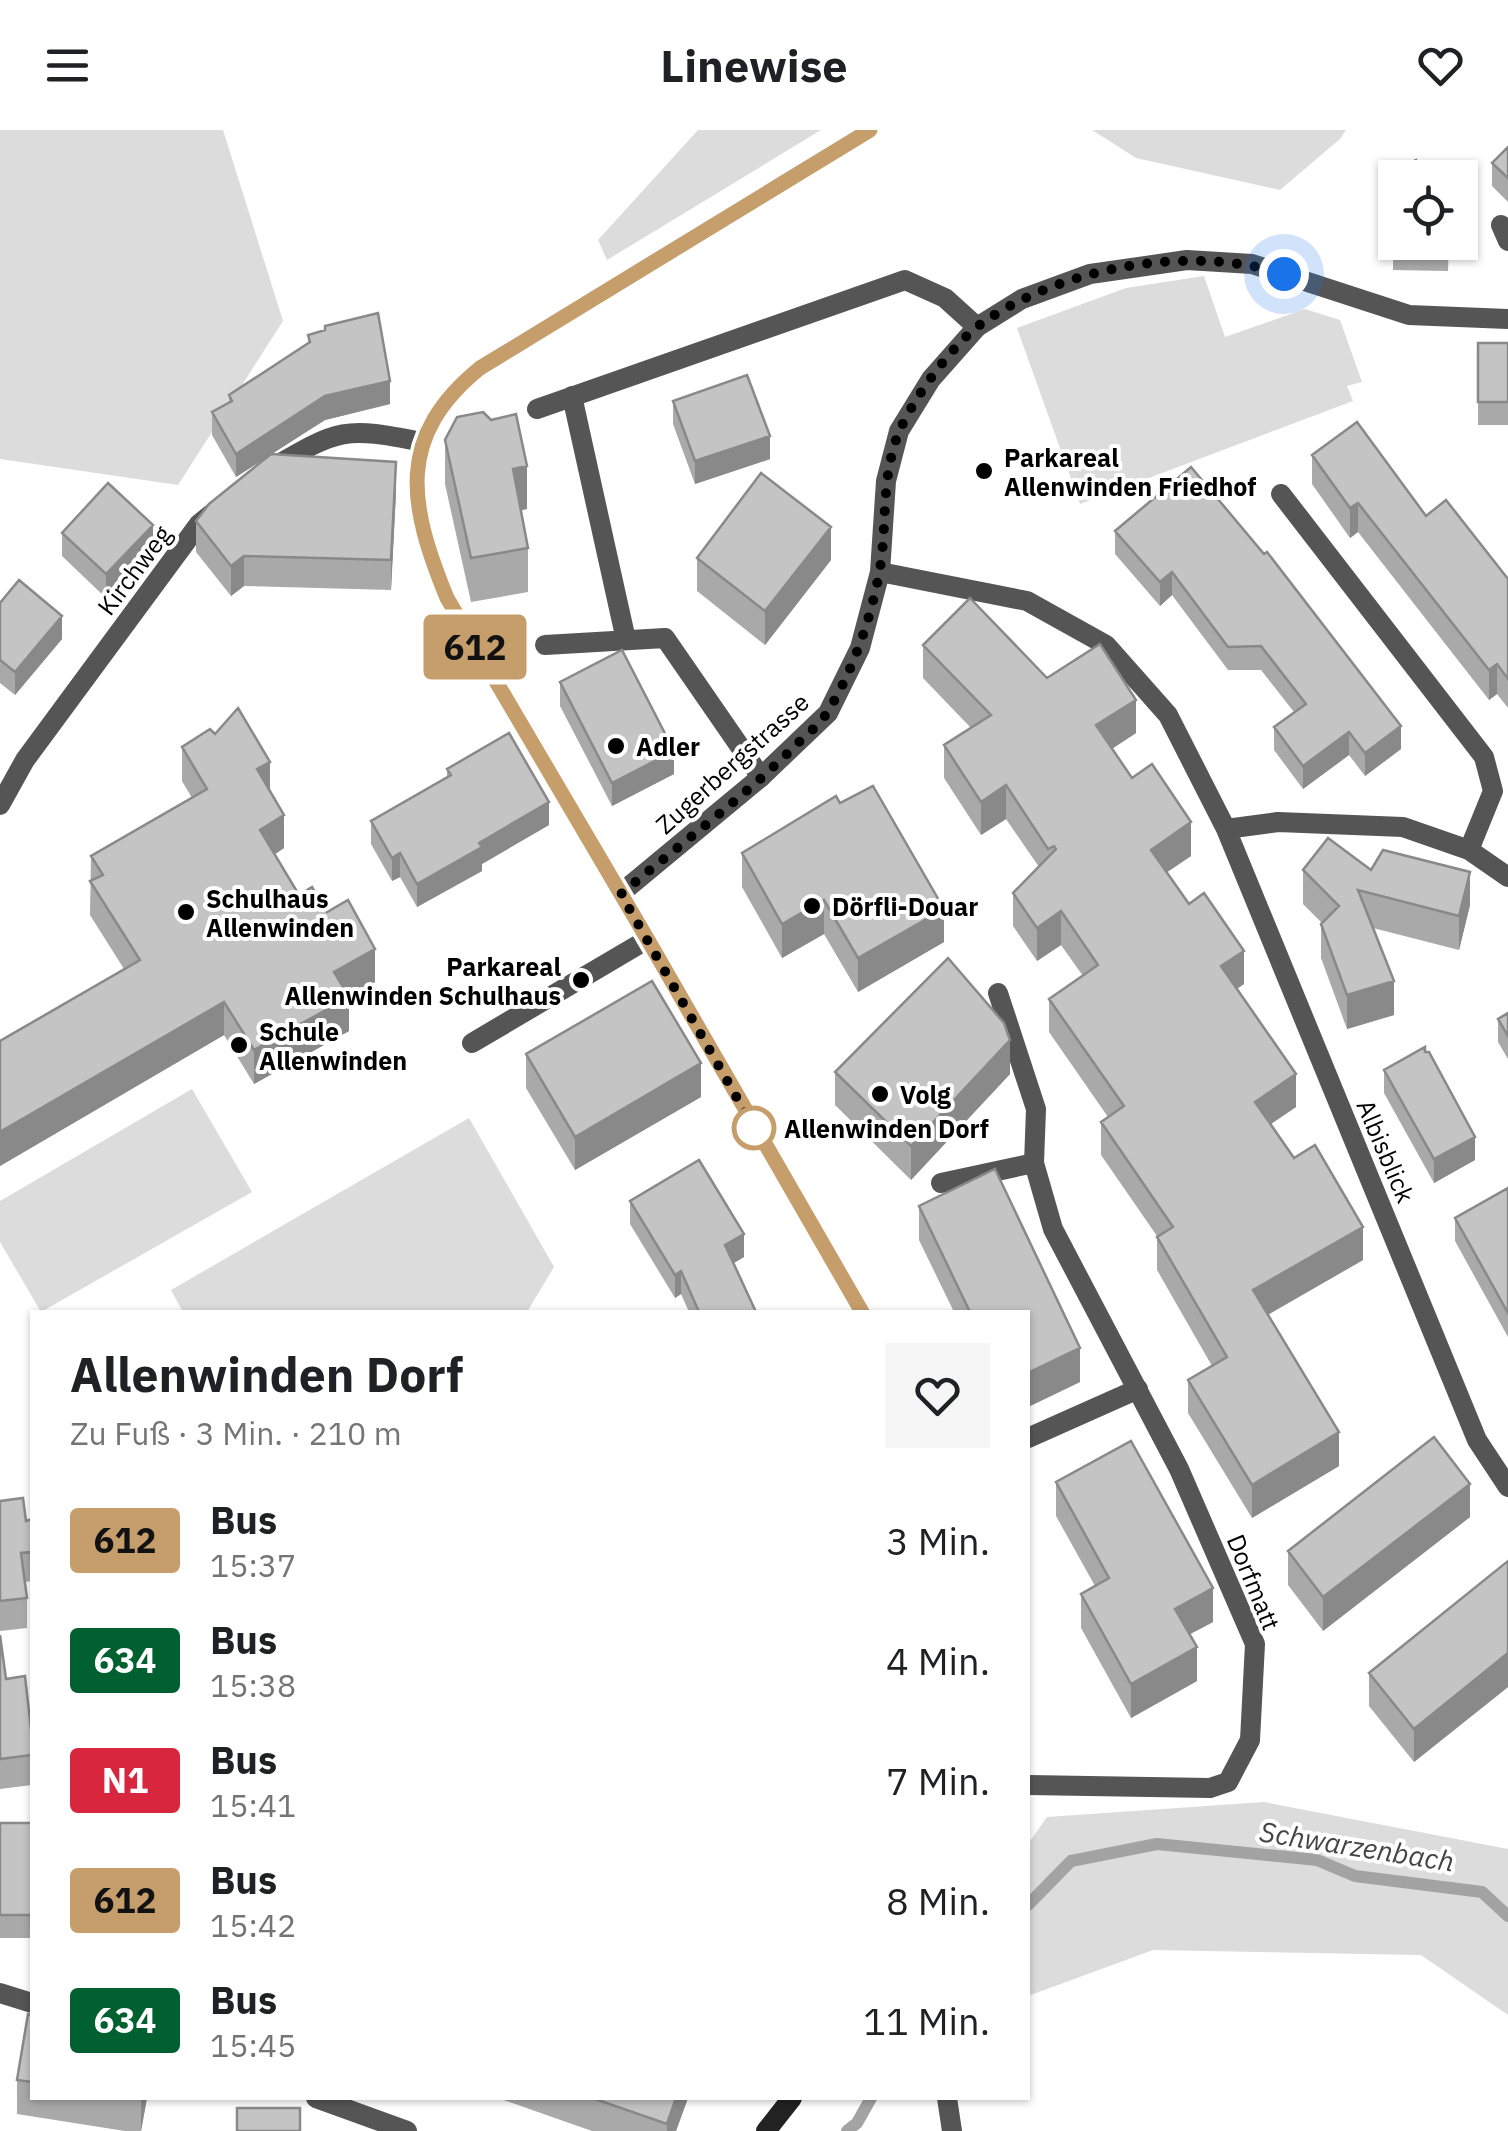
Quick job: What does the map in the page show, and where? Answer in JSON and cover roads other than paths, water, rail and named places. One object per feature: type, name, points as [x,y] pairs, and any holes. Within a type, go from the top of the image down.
[{"type":"street","points":[[861,1310],[447,598],[418,508],[418,470],[422,442],[430,423],[446,399],[480,368],[870,130]]},
{"type":"street","name":"Zugerbergstrasse","points":[[621,894],[761,777],[828,713],[860,648],[880,572],[886,480],[900,432],[930,379],[977,327],[1022,299],[1090,274],[1187,260],[1252,264],[1409,314],[1508,319]]},
{"type":"street","points":[[538,409],[905,280],[945,298],[977,327]]},
{"type":"street","points":[[572,396],[626,640]]},
{"type":"street","name":"Kirchweg","points":[[0,805],[24,760],[199,524],[244,488],[337,434],[370,431],[422,442]]},
{"type":"street","points":[[1281,494],[1484,757],[1492,791],[1469,850]]},
{"type":"street","name":"Albisblick","points":[[880,572],[1026,601],[1106,645],[1168,714],[1226,829],[1477,1440],[1508,1487]]},
{"type":"street","points":[[545,644],[665,638],[761,777]]},
{"type":"street","points":[[1226,829],[1278,822],[1403,826],[1469,850],[1508,877]]},
{"type":"street","points":[[472,1043],[648,940]]},
{"type":"street","name":"Dorfmatt","points":[[998,993],[1036,1109],[1034,1163],[1052,1229],[1179,1470],[1255,1644],[1250,1740],[1228,1782],[1210,1788],[1030,1786]]},
{"type":"street","points":[[941,1183],[1034,1163]]},
{"type":"street","points":[[1030,1437],[1138,1389]]},
{"type":"street","points":[[0,1992],[30,2002]]},
{"type":"street","points":[[322,2100],[408,2131]]},
{"type":"street","points":[[766,2131],[790,2100]]},
{"type":"street","points":[[947,2100],[952,2131]]},
{"type":"waterway","name":"Schwarzenbach","points":[[1030,1903],[1071,1861],[1157,1844],[1317,1860],[1355,1876],[1482,1892],[1508,1916]]},
{"type":"waterway","name":"Schwarzenbach","points":[[847,2131],[857,2123],[870,2100]]},
{"type":"place","name":"Parkareal Allenwinden Friedhof","points":[[984,471]]},
{"type":"place","name":"Adler","points":[[616,746]]},
{"type":"place","name":"Dörfli-Douar","points":[[812,906]]},
{"type":"place","name":"Schulhaus Allenwinden","points":[[186,912]]},
{"type":"place","name":"Parkareal Allenwinden Schulhaus","points":[[581,980]]},
{"type":"place","name":"Schule Allenwinden","points":[[239,1045]]},
{"type":"place","name":"Volg","points":[[880,1094]]},
{"type":"place","name":"Allenwinden Dorf","points":[[754,1128]]}]
